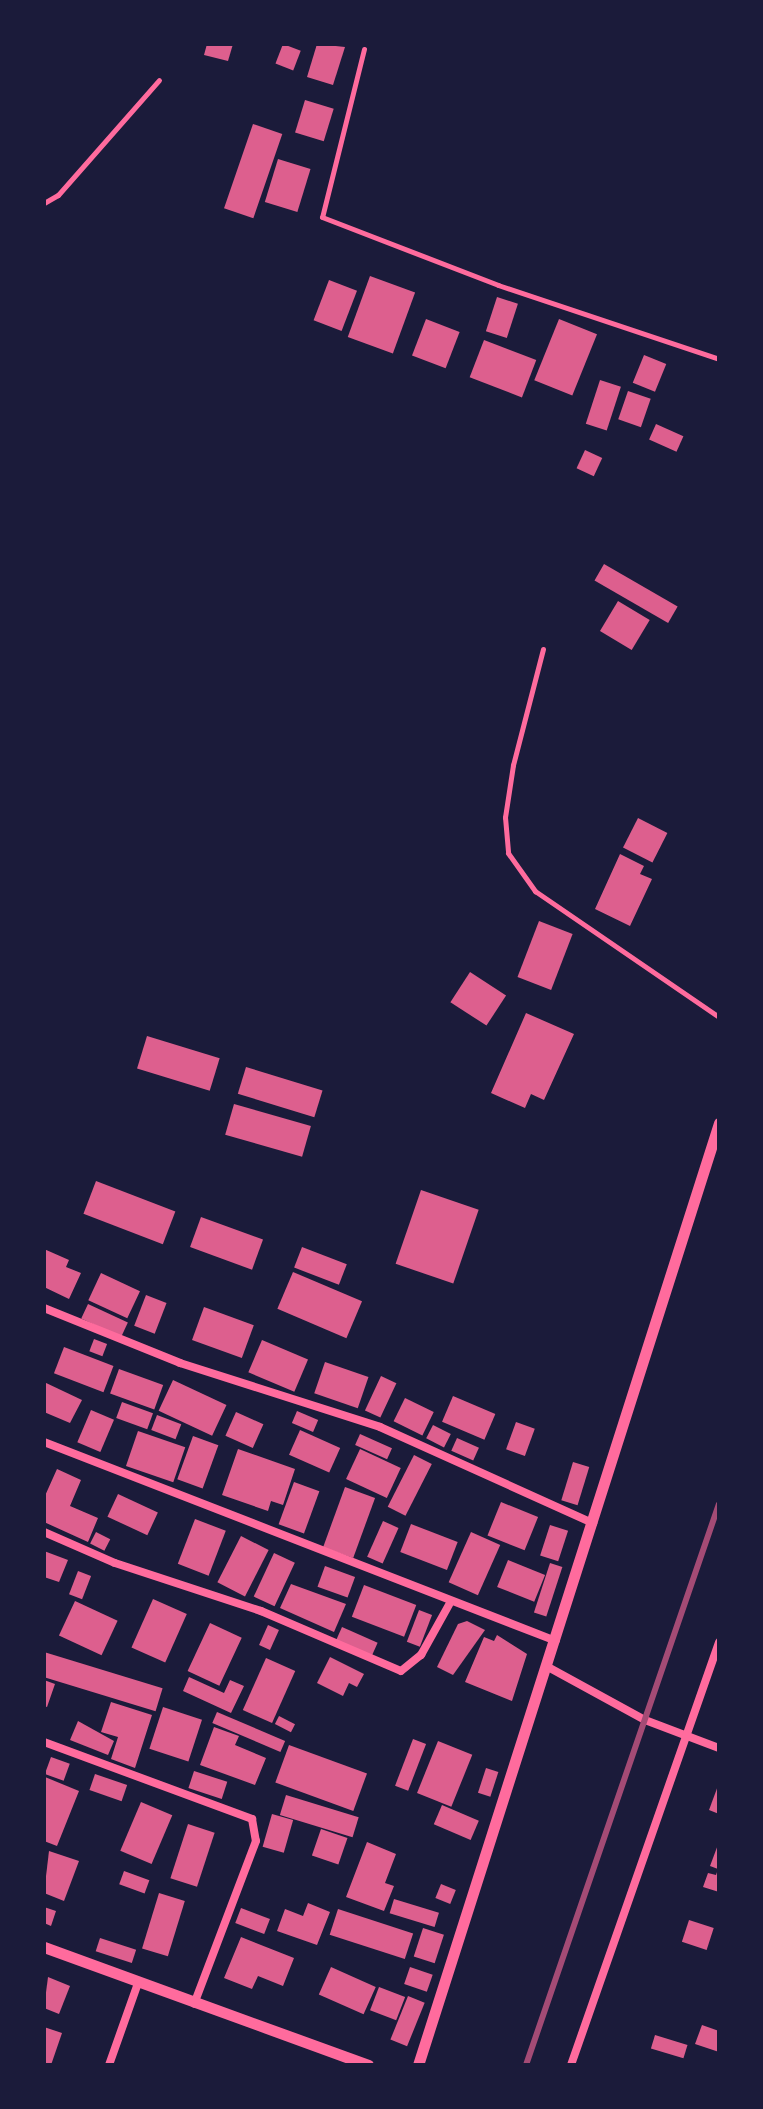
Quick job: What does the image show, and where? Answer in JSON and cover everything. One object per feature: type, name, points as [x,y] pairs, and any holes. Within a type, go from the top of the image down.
[{"type":"street","points":[[418,2065],[548,1667],[719,1123]]},
{"type":"street","points":[[44,1308],[180,1363],[380,1427],[593,1523]]},
{"type":"street","points":[[44,1442],[450,1603],[556,1641]]},
{"type":"street","points":[[44,1532],[115,1563],[261,1611],[401,1671],[421,1655],[450,1603]]},
{"type":"street","points":[[571,2065],[719,1642]]},
{"type":"street","points":[[548,1667],[684,1737],[719,1748]]},
{"type":"street","points":[[44,1742],[252,1819],[256,1841],[194,2004]]},
{"type":"street","points":[[44,1947],[368,2065]]},
{"type":"street","points":[[109,2065],[138,1983]]},
{"type":"lane","points":[[364,49],[320,209],[330,224],[719,359]]},
{"type":"lane","points":[[44,203],[58,195],[159,80]]},
{"type":"lane","points":[[543,649],[513,765],[505,817],[508,853],[535,891],[719,1017]]},
{"type":"building","points":[[207,44],[233,44],[228,61],[204,55]]},
{"type":"building","points":[[283,44],[301,51],[293,70],[275,64]]},
{"type":"building","points":[[317,44],[345,47],[333,85],[307,77]]},
{"type":"building","points":[[305,100],[334,109],[324,141],[295,133]]},
{"type":"building","points":[[253,124],[282,134],[253,218],[224,208]]},
{"type":"building","points":[[278,159],[311,169],[297,212],[265,202]]},
{"type":"building","points":[[370,276],[415,292],[393,353],[348,337]]},
{"type":"building","points":[[329,280],[357,291],[342,331],[314,320]]},
{"type":"building","points":[[497,297],[518,304],[507,338],[486,331]]},
{"type":"building","points":[[426,319],[460,332],[446,368],[412,355]]},
{"type":"building","points":[[559,319],[597,334],[572,396],[534,380]]},
{"type":"building","points":[[484,340],[536,360],[522,397],[470,377]]},
{"type":"building","points":[[644,355],[666,364],[655,392],[633,383]]},
{"type":"building","points":[[600,380],[621,387],[607,431],[586,424]]},
{"type":"building","points":[[628,391],[651,399],[641,427],[618,419]]},
{"type":"building","points":[[656,424],[683,436],[676,452],[649,440]]},
{"type":"building","points":[[585,450],[602,458],[594,476],[577,468]]},
{"type":"building","points":[[604,564],[678,606],[668,623],[594,580]]},
{"type":"building","points":[[618,601],[650,620],[632,650],[600,631]]},
{"type":"building","points":[[638,818],[667,833],[652,862],[623,847]]},
{"type":"building","points":[[620,854],[644,866],[640,874],[652,879],[630,926],[595,909]]},
{"type":"building","points":[[539,921],[573,934],[551,990],[517,977]]},
{"type":"building","points":[[470,972],[506,995],[486,1026],[450,1002]]},
{"type":"building","points":[[526,1013],[574,1034],[544,1100],[531,1094],[525,1108],[491,1093]]},
{"type":"building","points":[[147,1036],[220,1058],[210,1091],[137,1069]]},
{"type":"building","points":[[246,1067],[323,1090],[314,1117],[238,1094]]},
{"type":"building","points":[[234,1104],[311,1126],[302,1157],[225,1135]]},
{"type":"building","points":[[96,1181],[175,1211],[163,1244],[83,1214]]},
{"type":"building","points":[[421,1190],[479,1210],[453,1284],[396,1264]]},
{"type":"building","points":[[201,1217],[263,1240],[252,1270],[190,1247]]},
{"type":"building","points":[[302,1247],[347,1264],[339,1285],[294,1268]]},
{"type":"building","points":[[44,1249],[69,1260],[66,1267],[81,1273],[69,1299],[44,1287]]},
{"type":"building","points":[[293,1272],[362,1301],[346,1338],[277,1309]]},
{"type":"building","points":[[101,1273],[140,1291],[127,1318],[88,1300]]},
{"type":"building","points":[[146,1295],[167,1303],[155,1334],[134,1326]]},
{"type":"building","points":[[88,1304],[128,1323],[121,1337],[81,1319]]},
{"type":"building","points":[[204,1307],[254,1325],[242,1358],[192,1340]]},
{"type":"building","points":[[94,1339],[107,1344],[102,1356],[89,1351]]},
{"type":"building","points":[[262,1340],[308,1360],[294,1392],[248,1372]]},
{"type":"building","points":[[64,1347],[113,1366],[103,1392],[54,1373]]},
{"type":"building","points":[[325,1362],[368,1377],[358,1408],[314,1393]]},
{"type":"building","points":[[119,1369],[163,1385],[154,1410],[110,1393]]},
{"type":"building","points":[[381,1376],[396,1383],[380,1418],[365,1410]]},
{"type":"building","points":[[173,1380],[226,1405],[212,1436],[159,1411]]},
{"type":"building","points":[[44,1382],[82,1400],[70,1423],[44,1412]]},
{"type":"building","points":[[453,1396],[495,1414],[484,1440],[442,1422]]},
{"type":"building","points":[[405,1398],[434,1412],[422,1435],[394,1421]]},
{"type":"building","points":[[122,1402],[153,1413],[147,1429],[116,1418]]},
{"type":"building","points":[[91,1410],[114,1420],[100,1452],[77,1442]]},
{"type":"building","points":[[297,1411],[318,1420],[313,1432],[292,1423]]},
{"type":"building","points":[[236,1412],[263,1424],[253,1448],[225,1436]]},
{"type":"building","points":[[157,1415],[181,1424],[176,1439],[151,1430]]},
{"type":"building","points":[[516,1422],[535,1429],[525,1456],[506,1449]]},
{"type":"building","points":[[433,1425],[451,1434],[444,1447],[426,1438]]},
{"type":"building","points":[[300,1430],[340,1448],[329,1473],[289,1455]]},
{"type":"building","points":[[138,1431],[185,1447],[173,1482],[126,1466]]},
{"type":"building","points":[[360,1434],[392,1448],[387,1459],[355,1445]]},
{"type":"building","points":[[193,1436],[218,1445],[203,1488],[177,1479]]},
{"type":"building","points":[[457,1438],[479,1448],[473,1461],[451,1451]]},
{"type":"building","points":[[238,1449],[295,1469],[283,1505],[271,1501],[268,1511],[222,1495]]},
{"type":"building","points":[[360,1449],[401,1468],[387,1498],[346,1479]]},
{"type":"building","points":[[414,1455],[432,1464],[405,1516],[388,1507]]},
{"type":"building","points":[[573,1462],[589,1467],[578,1505],[561,1500]]},
{"type":"building","points":[[57,1469],[81,1480],[70,1506],[98,1518],[88,1542],[44,1522],[44,1498]]},
{"type":"building","points":[[294,1482],[319,1491],[304,1534],[279,1524]]},
{"type":"building","points":[[345,1487],[375,1498],[353,1558],[323,1547]]},
{"type":"building","points":[[118,1494],[158,1513],[147,1535],[107,1517]]},
{"type":"building","points":[[501,1502],[538,1517],[525,1550],[488,1535]]},
{"type":"building","points":[[195,1519],[226,1531],[209,1576],[178,1564]]},
{"type":"building","points":[[383,1521],[399,1528],[383,1564],[367,1557]]},
{"type":"building","points":[[411,1524],[458,1542],[447,1570],[400,1552]]},
{"type":"building","points":[[550,1525],[568,1531],[558,1561],[540,1555]]},
{"type":"building","points":[[96,1532],[110,1539],[104,1551],[90,1544]]},
{"type":"building","points":[[471,1532],[500,1545],[478,1595],[449,1582]]},
{"type":"building","points":[[241,1536],[269,1550],[245,1596],[217,1582]]},
{"type":"building","points":[[44,1551],[68,1560],[59,1582],[44,1577]]},
{"type":"building","points":[[274,1553],[295,1563],[275,1606],[254,1597]]},
{"type":"building","points":[[508,1560],[545,1575],[534,1602],[497,1587]]},
{"type":"building","points":[[550,1563],[562,1567],[546,1616],[534,1612]]},
{"type":"building","points":[[325,1566],[355,1577],[348,1598],[317,1587]]},
{"type":"building","points":[[78,1571],[91,1576],[82,1599],[69,1594]]},
{"type":"building","points":[[291,1584],[346,1604],[334,1632],[280,1608]]},
{"type":"building","points":[[364,1585],[416,1605],[404,1637],[352,1617]]},
{"type":"building","points":[[153,1599],[187,1614],[165,1662],[131,1647]]},
{"type":"building","points":[[75,1601],[118,1621],[102,1655],[59,1635]]},
{"type":"building","points":[[419,1610],[432,1615],[420,1647],[407,1642]]},
{"type":"building","points":[[467,1621],[485,1630],[453,1675],[437,1667],[458,1624]]},
{"type":"building","points":[[210,1623],[242,1638],[219,1686],[188,1671]]},
{"type":"building","points":[[268,1625],[279,1630],[270,1650],[259,1645]]},
{"type":"building","points":[[342,1627],[378,1643],[372,1657],[336,1641]]},
{"type":"building","points":[[497,1635],[527,1654],[512,1701],[465,1682],[484,1637],[494,1641]]},
{"type":"building","points":[[44,1652],[163,1688],[156,1711],[44,1677]]},
{"type":"building","points":[[330,1657],[364,1674],[357,1687],[349,1683],[343,1696],[317,1683]]},
{"type":"building","points":[[266,1658],[295,1671],[272,1723],[243,1710]]},
{"type":"building","points":[[189,1677],[224,1693],[230,1680],[244,1686],[231,1713],[183,1691]]},
{"type":"building","points":[[44,1680],[55,1684],[47,1707],[44,1706]]},
{"type":"building","points":[[111,1702],[152,1715],[135,1768],[111,1759],[118,1737],[101,1732]]},
{"type":"building","points":[[163,1707],[202,1720],[188,1762],[149,1749]]},
{"type":"building","points":[[217,1712],[285,1741],[280,1752],[212,1723]]},
{"type":"building","points":[[279,1716],[295,1724],[291,1732],[275,1724]]},
{"type":"building","points":[[78,1721],[114,1741],[108,1755],[70,1740]]},
{"type":"building","points":[[214,1727],[239,1736],[235,1745],[266,1758],[255,1785],[200,1765]]},
{"type":"building","points":[[413,1739],[426,1744],[408,1791],[395,1786]]},
{"type":"building","points":[[438,1741],[472,1755],[451,1807],[417,1793]]},
{"type":"building","points":[[289,1745],[367,1773],[353,1811],[275,1783]]},
{"type":"building","points":[[51,1757],[70,1764],[64,1781],[45,1774]]},
{"type":"building","points":[[486,1768],[498,1772],[490,1797],[478,1793]]},
{"type":"building","points":[[194,1771],[227,1782],[222,1799],[188,1788]]},
{"type":"building","points":[[95,1774],[127,1785],[122,1801],[89,1790]]},
{"type":"building","points":[[45,1777],[79,1791],[57,1846],[44,1841]]},
{"type":"building","points":[[719,1783],[719,1814],[709,1810]]},
{"type":"building","points":[[286,1795],[359,1817],[353,1837],[280,1815]]},
{"type":"building","points":[[141,1802],[172,1815],[152,1864],[120,1851]]},
{"type":"building","points":[[442,1805],[479,1821],[471,1840],[434,1824]]},
{"type":"building","points":[[272,1814],[293,1820],[284,1853],[263,1847]]},
{"type":"building","points":[[188,1824],[215,1833],[197,1887],[170,1878]]},
{"type":"building","points":[[321,1829],[347,1838],[338,1865],[312,1855]]},
{"type":"building","points":[[367,1842],[396,1854],[385,1883],[394,1886],[384,1911],[346,1897]]},
{"type":"building","points":[[719,1842],[719,1892],[703,1887],[708,1873],[716,1875],[718,1869],[710,1866]]},
{"type":"building","points":[[49,1851],[79,1861],[64,1901],[44,1893]]},
{"type":"building","points":[[124,1871],[149,1880],[145,1893],[119,1884]]},
{"type":"building","points":[[441,1884],[456,1890],[450,1904],[435,1898]]},
{"type":"building","points":[[159,1893],[185,1901],[168,1956],[142,1948]]},
{"type":"building","points":[[394,1899],[439,1913],[435,1927],[390,1913]]},
{"type":"building","points":[[308,1903],[330,1912],[317,1945],[277,1931],[285,1909],[303,1916]]},
{"type":"building","points":[[44,1907],[56,1911],[51,1926],[44,1923]]},
{"type":"building","points":[[241,1908],[270,1919],[264,1934],[235,1923]]},
{"type":"building","points":[[338,1909],[413,1933],[405,1959],[330,1935]]},
{"type":"building","points":[[689,1920],[714,1928],[707,1950],[682,1942]]},
{"type":"building","points":[[423,1928],[444,1935],[435,1963],[414,1957]]},
{"type":"building","points":[[241,1937],[294,1958],[283,1986],[258,1976],[252,1989],[224,1978]]},
{"type":"building","points":[[100,1938],[136,1950],[132,1963],[96,1951]]},
{"type":"building","points":[[331,1967],[376,1987],[364,2014],[319,1994]]},
{"type":"building","points":[[410,1967],[433,1975],[427,1992],[404,1984]]},
{"type":"building","points":[[48,1977],[70,1986],[59,2014],[44,2008]]},
{"type":"building","points":[[379,1987],[405,1997],[396,2020],[370,2010]]},
{"type":"building","points":[[408,1996],[425,2003],[407,2046],[390,2040]]},
{"type":"building","points":[[702,2025],[719,2031],[719,2052],[695,2044]]},
{"type":"building","points":[[44,2027],[62,2033],[51,2065],[44,2065]]},
{"type":"building","points":[[655,2035],[688,2045],[683,2058],[651,2048]]},
{"type":"railway","points":[[526,2065],[719,1504]]}]
